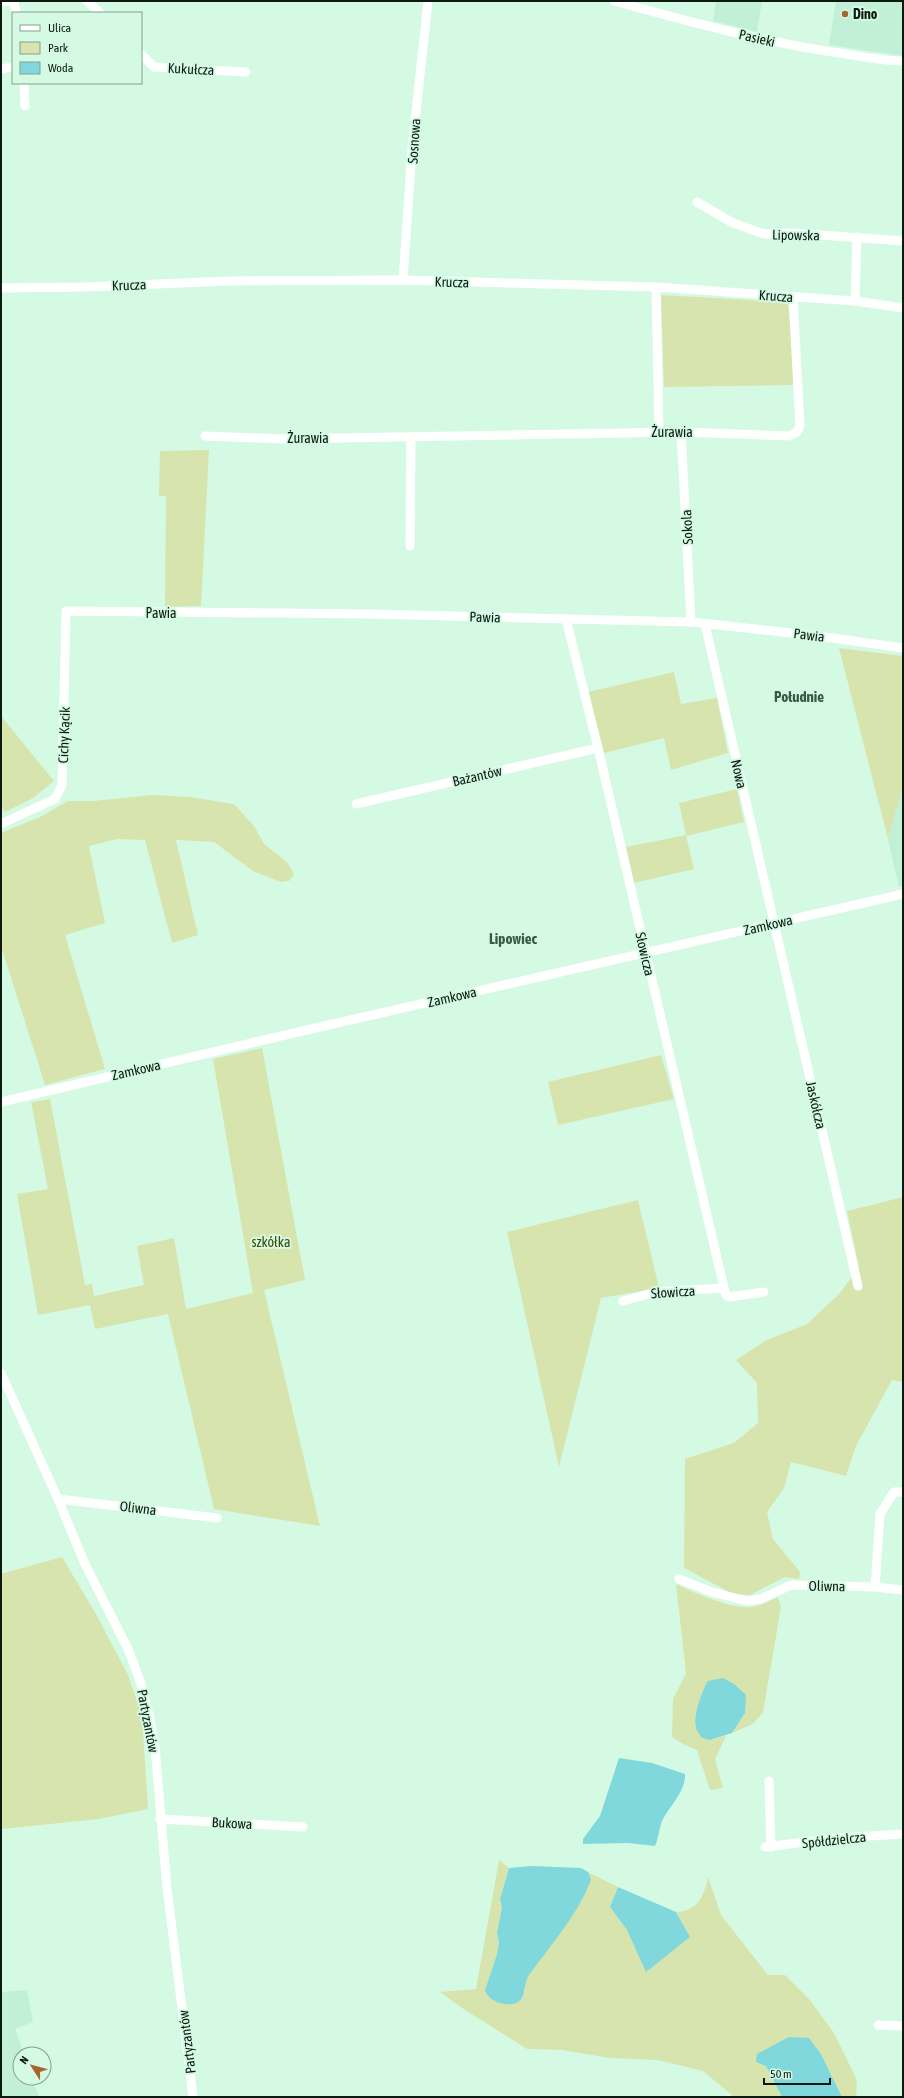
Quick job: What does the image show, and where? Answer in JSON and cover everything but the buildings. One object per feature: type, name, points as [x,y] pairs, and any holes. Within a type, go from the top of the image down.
[{"type":"street","points":[[1,2],[10,1]]},
{"type":"street","points":[[14,1],[16,12]]},
{"type":"street","points":[[87,1],[99,12]]},
{"type":"street","name":"Sosnowa","points":[[403,280],[412,149],[428,1]]},
{"type":"street","name":"Pasieki","points":[[614,1],[662,16],[767,40],[823,51],[903,61]]},
{"type":"street","name":"Kukułcza","points":[[142,55],[154,68],[246,72]]},
{"type":"street","points":[[1,69],[12,67]]},
{"type":"street","points":[[24,84],[25,106]]},
{"type":"street","name":"Lipowska","points":[[697,202],[734,223],[764,234],[793,233],[903,241]]},
{"type":"street","points":[[855,301],[857,237]]},
{"type":"street","name":"Krucza","points":[[1,288],[84,287],[229,281],[403,280],[656,287],[855,301],[903,308]]},
{"type":"street","points":[[656,287],[659,432]]},
{"type":"street","name":"Żurawia","points":[[205,436],[284,439],[410,438],[681,432],[789,436],[797,432],[800,426],[793,297]]},
{"type":"street","name":"Sokola","points":[[681,432],[691,622]]},
{"type":"street","points":[[410,438],[410,546]]},
{"type":"street","name":"Pawia","points":[[66,611],[370,614],[691,622],[818,636],[903,648]]},
{"type":"street","name":"Cichy Kącik","points":[[1,824],[54,799],[62,786],[66,611]]},
{"type":"street","name":"Słowicza","points":[[566,619],[598,748],[724,1288],[656,1292],[623,1301]]},
{"type":"street","name":"Nowa","points":[[705,624],[774,924]]},
{"type":"street","name":"Bażantów","points":[[356,804],[598,748]]},
{"type":"street","name":"Zamkowa","points":[[1,1102],[903,894]]},
{"type":"street","name":"Jaskółcza","points":[[774,924],[858,1286]]},
{"type":"street","points":[[724,1288],[726,1295],[729,1297],[764,1292]]},
{"type":"street","name":"Partyzantów","points":[[1,1373],[58,1499],[84,1562],[129,1651],[141,1684],[155,1747],[160,1819],[193,2097]]},
{"type":"street","points":[[874,1587],[880,1514],[894,1492],[903,1492]]},
{"type":"street","name":"Oliwna","points":[[58,1499],[217,1518]]},
{"type":"street","name":"Oliwna","points":[[678,1579],[718,1594],[747,1601],[761,1599],[791,1585],[874,1587],[903,1590]]},
{"type":"street","name":"Spółdzielcza","points":[[769,1780],[768,1847],[838,1838],[903,1834]]},
{"type":"street","name":"Bukowa","points":[[160,1819],[303,1826]]},
{"type":"street","points":[[878,2025],[903,2026]]},
{"type":"shaded area","points":[[716,1],[762,1],[757,32],[713,21]]},
{"type":"shaded area","points":[[836,1],[903,1],[903,56],[829,45]]},
{"type":"shaded area","points":[[903,786],[903,886],[899,887],[888,839]]},
{"type":"shaded area","points":[[27,1990],[33,2022],[15,2029],[21,2046],[12,2046],[12,2086],[35,2086],[39,2097],[1,2097],[1,1992]]},
{"type":"green space","points":[[661,295],[788,302],[795,385],[664,387]]},
{"type":"green space","points":[[209,450],[201,606],[165,607],[166,496],[159,496],[160,451]]},
{"type":"green space","points":[[839,648],[903,656],[903,786],[888,839]]},
{"type":"green space","points":[[674,672],[681,704],[717,698],[728,753],[671,770],[664,738],[604,753],[588,692]]},
{"type":"green space","points":[[1,716],[54,781],[33,798],[5,812],[1,806]]},
{"type":"green space","points":[[737,789],[744,822],[686,836],[694,869],[634,883],[626,847],[686,835],[679,803]]},
{"type":"green space","points":[[153,795],[190,797],[234,804],[254,826],[264,844],[287,862],[294,874],[289,881],[281,882],[253,871],[214,842],[176,840],[198,935],[172,943],[145,840],[117,839],[89,846],[105,923],[65,935],[105,1069],[45,1085],[1,946],[1,833],[40,817],[68,801],[93,801]]},
{"type":"green space","name":"szkółka","points":[[262,1048],[305,1280],[264,1290],[320,1526],[214,1509],[168,1314],[95,1329],[90,1305],[38,1315],[17,1194],[48,1189],[31,1102],[50,1099],[85,1285],[92,1284],[94,1296],[144,1285],[137,1246],[174,1238],[186,1309],[253,1293],[213,1059]]},
{"type":"green space","points":[[661,1055],[674,1099],[558,1125],[548,1082]]},
{"type":"green space","points":[[903,1197],[903,1382],[892,1380],[856,1446],[846,1476],[791,1462],[784,1488],[767,1512],[773,1539],[800,1572],[799,1579],[785,1577],[750,1595],[733,1594],[684,1568],[685,1459],[734,1443],[758,1423],[757,1383],[736,1360],[765,1341],[807,1324],[840,1293],[859,1267],[847,1211]]},
{"type":"green space","points":[[638,1200],[659,1288],[601,1298],[559,1467],[507,1232]]},
{"type":"green space","points":[[62,1557],[97,1616],[128,1675],[142,1716],[148,1809],[99,1819],[1,1829],[1,1574]]},
{"type":"green space","points":[[676,1584],[713,1600],[733,1606],[758,1606],[778,1597],[781,1607],[763,1712],[753,1724],[732,1733],[745,1713],[702,1692],[696,1716],[702,1738],[710,1740],[726,1736],[715,1759],[723,1788],[710,1790],[697,1750],[672,1737],[673,1699],[686,1673]]},
{"type":"green space","points":[[499,1860],[509,1868],[500,1899],[502,1907],[497,1933],[499,1942],[497,1954],[485,1990],[525,1992],[525,1980],[563,1928],[591,1879],[588,1872],[618,1887],[610,1907],[627,1930],[646,1971],[690,1937],[676,1912],[690,1909],[699,1901],[708,1877],[721,1915],[768,1975],[785,1975],[809,1999],[834,2033],[857,2080],[856,2097],[842,2097],[821,2054],[809,2038],[766,2066],[782,2097],[734,2097],[703,2071],[658,2060],[610,2058],[562,2050],[527,2049],[462,2008],[440,1992],[476,1989]]},
{"type":"water","points":[[723,1678],[734,1684],[746,1695],[745,1713],[732,1733],[710,1740],[702,1738],[697,1730],[695,1722],[703,1691],[708,1681]]},
{"type":"water","points":[[619,1758],[652,1763],[685,1774],[685,1780],[681,1792],[666,1813],[655,1846],[628,1843],[583,1844],[583,1839],[600,1816]]},
{"type":"water","points":[[532,1866],[581,1868],[588,1872],[591,1879],[580,1904],[555,1941],[527,1978],[524,1993],[521,1999],[514,2004],[499,2003],[490,1998],[485,1990],[497,1954],[499,1942],[497,1933],[502,1907],[500,1899],[509,1868]]},
{"type":"water","points":[[618,1887],[676,1912],[690,1937],[646,1972],[627,1930],[610,1907]]},
{"type":"water","points":[[789,2037],[809,2038],[821,2054],[842,2097],[782,2097],[766,2066],[756,2062],[757,2054]]},
{"type":"place","name":"Dino","points":[[845,14]]},
{"type":"district","name":"Południe","points":[[799,697]]},
{"type":"district","name":"Lipowiec","points":[[513,939]]}]
